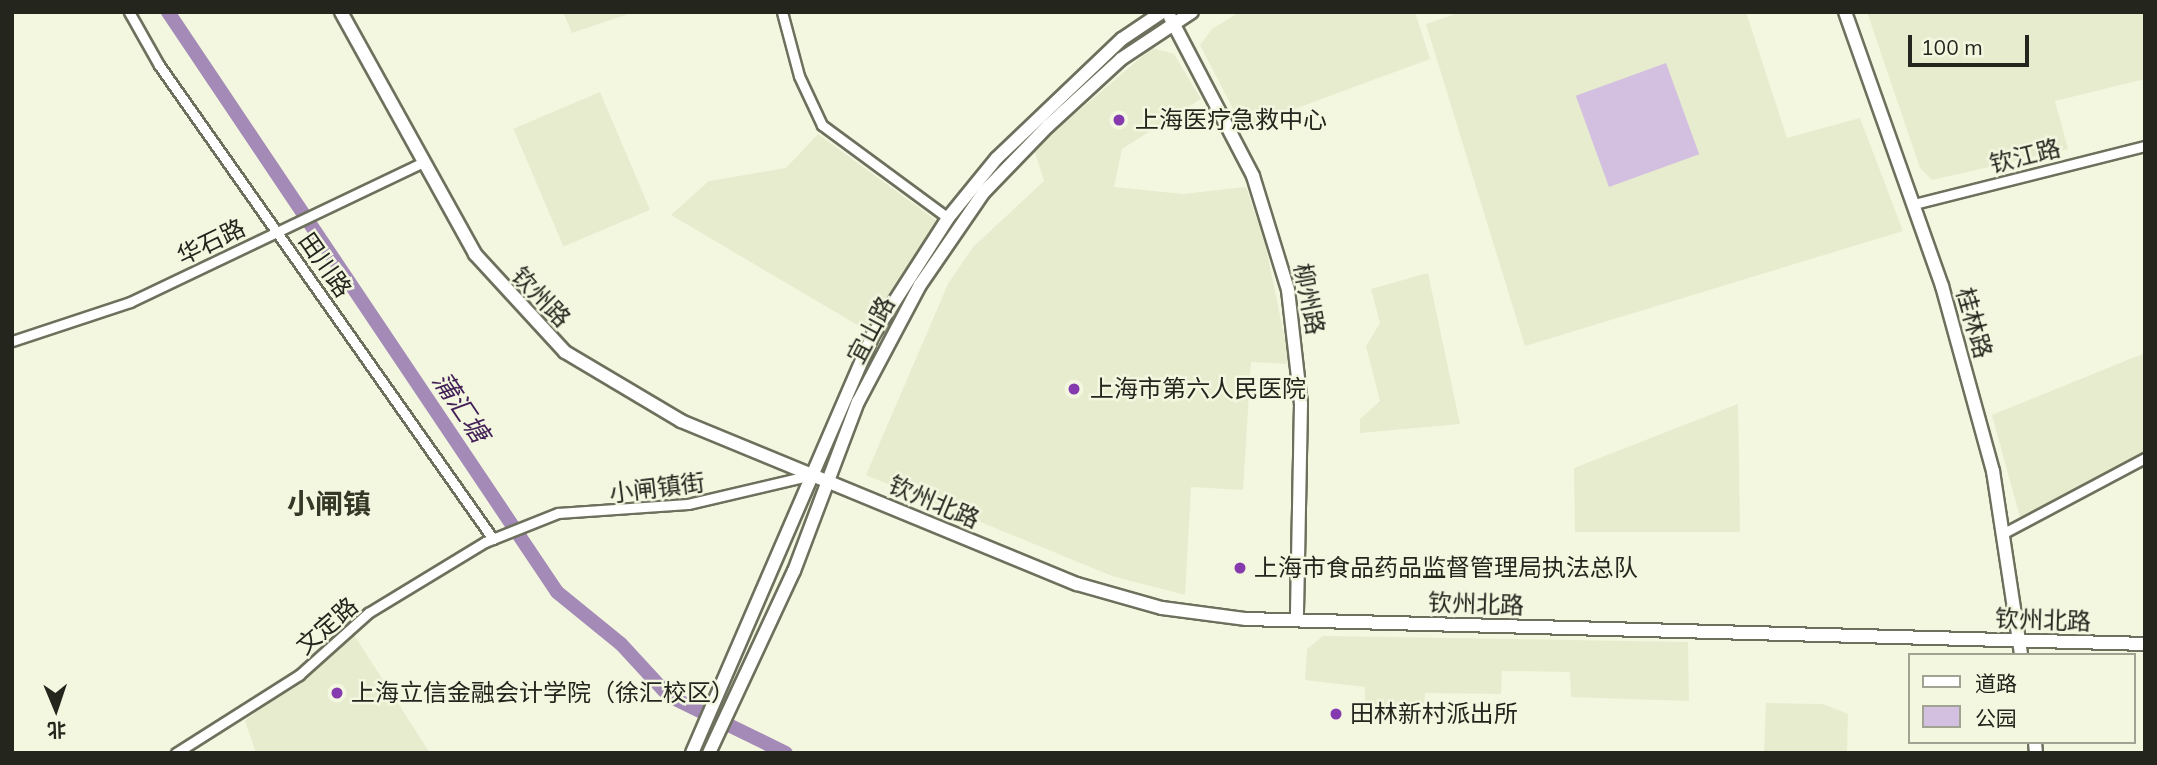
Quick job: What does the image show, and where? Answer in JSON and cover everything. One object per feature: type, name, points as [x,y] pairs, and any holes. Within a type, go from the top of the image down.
[{"type":"street","name":"田川路","points":[[129,12],[159,65],[493,539]]},
{"type":"street","name":"钦州路","points":[[341,12],[422,163],[495,281],[565,352],[652,408],[831,482]]},
{"type":"street","points":[[782,12],[799,76],[822,125],[948,218]]},
{"type":"street","name":"宜山路","points":[[692,753],[723,690],[873,335],[948,218],[1043,111],[1167,16],[1192,12]]},
{"type":"street","name":"桂林路","points":[[1845,12],[1914,204],[1989,458],[2021,653]]},
{"type":"street","name":"宜山路","points":[[712,749],[831,482],[890,337],[984,192],[1097,79],[1167,16]]},
{"type":"street","name":"柳州路","points":[[1167,16],[1253,176],[1287,290],[1301,404],[1297,620]]},
{"type":"street","name":"钦江路","points":[[1914,204],[2145,146]]},
{"type":"street","name":"华石路","points":[[12,341],[100,315],[422,163]]},
{"type":"street","points":[[2002,534],[2145,458]]},
{"type":"street","name":"小闸镇街","points":[[507,533],[558,513],[603,515],[730,497],[812,475]]},
{"type":"street","name":"钦州北路","points":[[831,482],[1121,597],[1199,615],[2145,644]]},
{"type":"street","name":"文定路","points":[[176,753],[299,675],[368,613],[507,533]]},
{"type":"shaded area","points":[[563,12],[634,12],[572,33]]},
{"type":"shaded area","points":[[1240,12],[1415,12],[1430,59],[1243,128],[1200,45],[1212,29]]},
{"type":"shaded area","points":[[1461,12],[1746,12],[1787,138],[1860,118],[1903,231],[1525,346],[1426,24]]},
{"type":"shaded area","points":[[1867,12],[2145,12],[2145,79],[2055,101],[2068,149],[1932,180],[1920,168]]},
{"type":"shaded area","name":"上海市第六人民医院","points":[[1152,48],[1174,54],[1201,99],[1122,149],[1114,187],[1183,194],[1246,187],[1265,243],[1290,364],[1251,362],[1243,490],[1191,487],[1185,595],[1112,576],[866,475],[948,284],[973,247],[1044,181],[1034,149]]},
{"type":"shaded area","points":[[600,92],[650,210],[563,247],[513,129]]},
{"type":"shaded area","points":[[818,134],[937,221],[866,330],[671,215],[709,181],[786,168]]},
{"type":"shaded area","points":[[1428,273],[1460,424],[1360,433],[1360,419],[1380,401],[1366,346],[1380,323],[1371,289]]},
{"type":"shaded area","points":[[2145,353],[2145,451],[2021,521],[1992,415]]},
{"type":"shaded area","points":[[1738,404],[1740,532],[1575,532],[1574,468]]},
{"type":"shaded area","name":"上海立信金融会计学院（徐汇校区）","points":[[354,635],[430,753],[256,753],[245,721]]},
{"type":"shaded area","points":[[1323,636],[1688,642],[1689,701],[1571,697],[1570,672],[1502,671],[1501,694],[1425,693],[1424,708],[1365,707],[1365,687],[1305,680],[1307,649]]},
{"type":"shaded area","points":[[1766,703],[1823,704],[1848,714],[1847,753],[1764,753]]},
{"type":"green space","points":[[1666,63],[1699,154],[1609,187],[1576,96]]},
{"type":"waterway","name":"蒲汇塘","points":[[168,12],[557,592],[621,644],[669,696],[786,753]]},
{"type":"place","name":"上海医疗急救中心","points":[[1119,120]]},
{"type":"place","name":"上海市第六人民医院","points":[[1074,389]]},
{"type":"place","name":"上海市食品药品监督管理局执法总队","points":[[1240,568]]},
{"type":"place","name":"上海立信金融会计学院（徐汇校区）","points":[[337,693]]},
{"type":"place","name":"田林新村派出所","points":[[1336,714]]},
{"type":"district","name":"小闸镇","points":[[329,504]]}]
